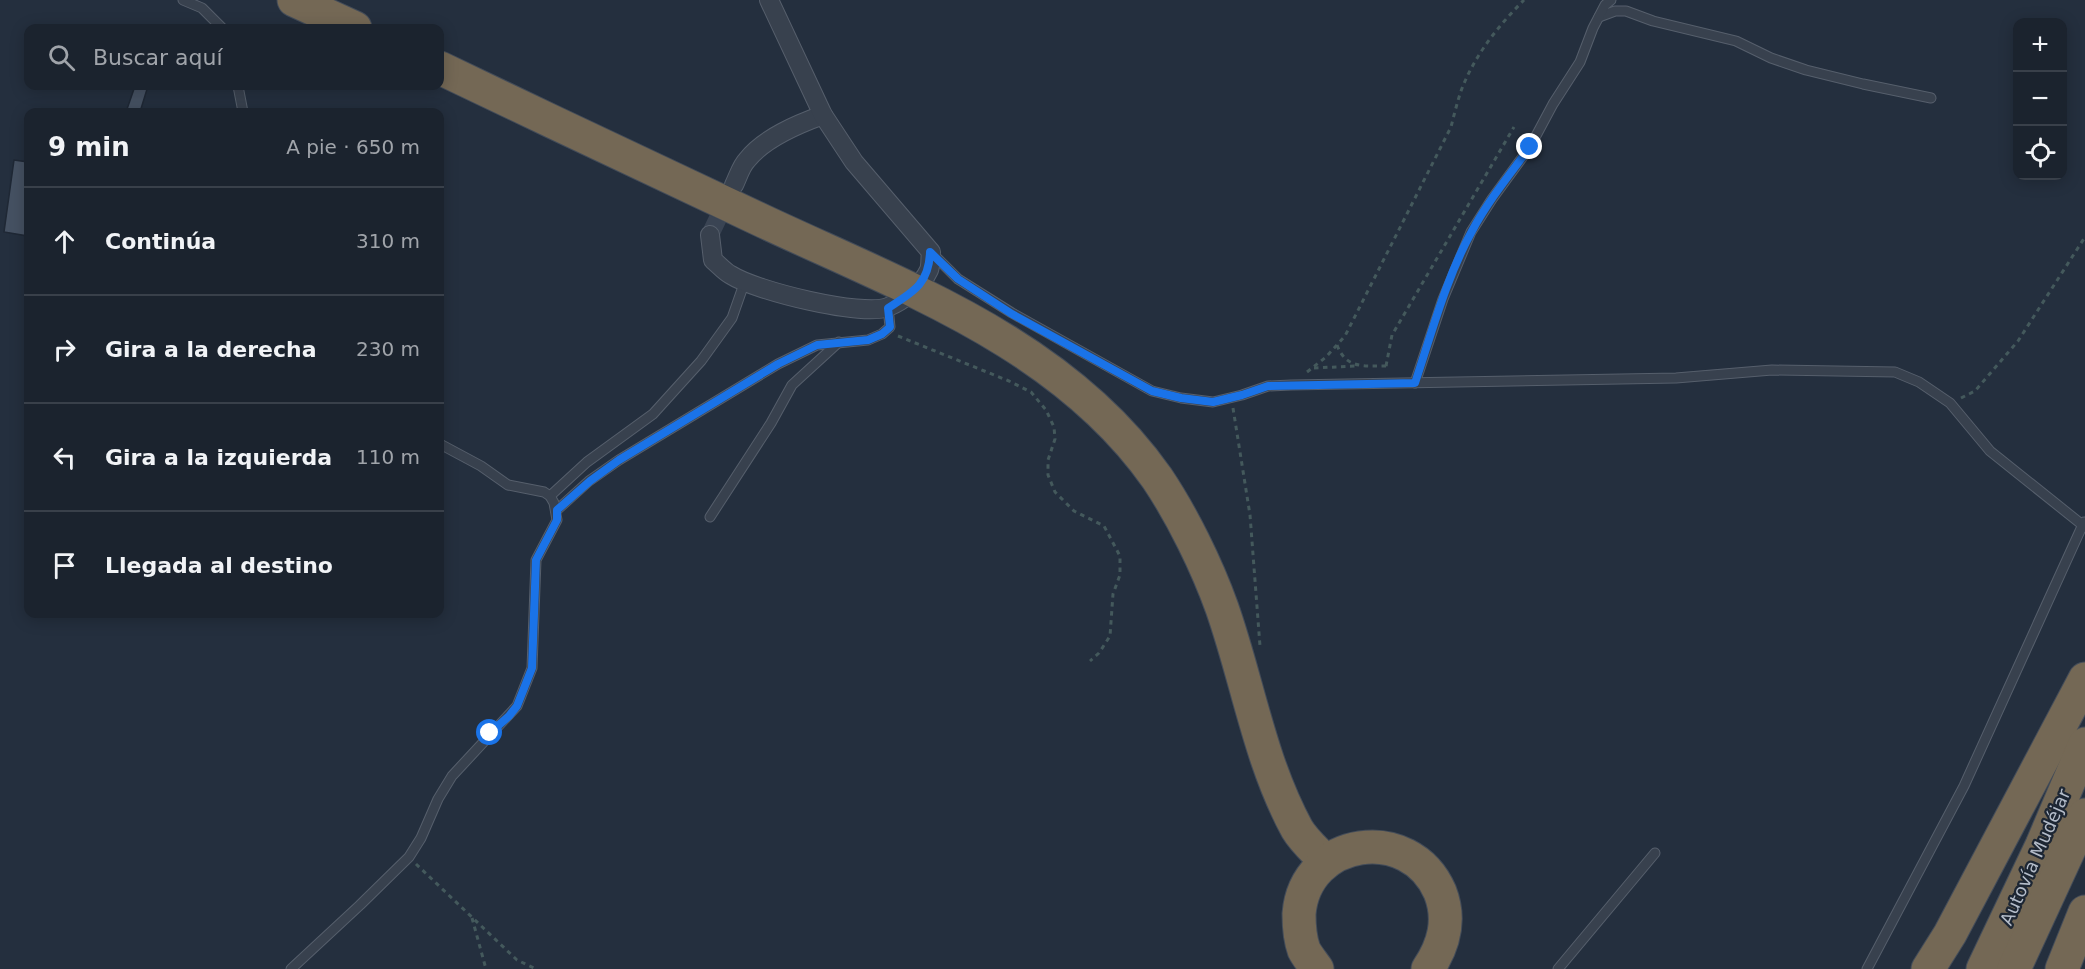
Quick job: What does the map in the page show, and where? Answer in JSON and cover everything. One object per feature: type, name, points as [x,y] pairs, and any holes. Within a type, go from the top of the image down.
[{"type":"highway","points":[[294,0],[346,24]]},
{"type":"highway","points":[[444,70],[900,299],[947,307],[1039,361],[1091,402],[1121,434],[1157,479],[1194,543],[1222,607],[1265,756],[1299,832],[1326,862]]},
{"type":"highway","points":[[1928,969],[1950,934],[2085,679]]},
{"type":"highway","name":"Autovía Mudéjar","points":[[1983,969],[2042,845],[2085,744]]},
{"type":"highway","name":"Autovía Mudéjar","points":[[2014,969],[2085,815]]},
{"type":"highway","points":[[1317,969],[1304,950],[1298,926],[1300,902],[1310,880],[1326,862],[1347,850],[1372,846],[1396,850],[1418,862],[1434,880],[1444,903],[1446,928],[1439,951],[1428,969]]},
{"type":"highway","points":[[2062,969],[2085,912]]},
{"type":"street","points":[[710,235],[713,260],[731,276],[764,289],[857,309],[900,299],[929,269],[930,252],[854,162],[823,115],[769,0]]},
{"type":"street","points":[[734,185],[747,160],[770,140],[795,125],[823,115]]},
{"type":"lane","points":[[183,0],[202,8],[218,24]]},
{"type":"lane","points":[[1415,383],[1443,298],[1471,232],[1530,147],[1553,104],[1580,63],[1599,17],[1605,5],[1611,0]]},
{"type":"lane","points":[[1599,17],[1615,11],[1626,11],[1653,21],[1736,41],[1771,58],[1806,70],[1931,98]]},
{"type":"lane","points":[[239,90],[242,108]]},
{"type":"lane","points":[[930,252],[958,279],[1012,314],[1152,391],[1181,398],[1213,402],[1268,386],[1291,385],[1676,378],[1772,370],[1856,370],[1895,372],[1919,382],[1950,403],[1990,452],[2084,524],[1964,786],[1867,969]]},
{"type":"lane","points":[[550,496],[587,462],[653,414],[677,388],[701,361],[732,318],[745,281]]},
{"type":"lane","points":[[557,510],[590,481],[619,460],[778,364],[817,345],[868,340],[886,331],[890,327],[900,299]]},
{"type":"lane","points":[[710,517],[771,423],[792,385],[839,342]]},
{"type":"lane","points":[[291,969],[409,857],[453,776],[517,706],[532,668],[536,560],[557,520],[557,510],[550,496],[544,492],[508,485],[481,466],[444,446]]},
{"type":"lane","points":[[1558,969],[1654,853]]},
{"type":"path","points":[[1291,385],[1345,336],[1374,283],[1451,127],[1461,90],[1500,24],[1524,0]]},
{"type":"path","points":[[1388,384],[1386,366],[1392,335],[1514,127]]},
{"type":"path","points":[[1950,403],[1975,391],[2018,341],[2085,237]]},
{"type":"path","points":[[886,331],[1016,384],[1031,392],[1046,410],[1054,427],[1055,439],[1048,460],[1048,475],[1055,492],[1074,511],[1104,526],[1120,556],[1120,574],[1113,594],[1110,636],[1099,653],[1090,661]]},
{"type":"path","points":[[1337,345],[1341,356],[1356,366]]},
{"type":"path","points":[[1312,368],[1386,366]]},
{"type":"path","points":[[1231,398],[1250,515],[1261,650]]},
{"type":"path","points":[[409,857],[517,960],[536,969]]},
{"type":"path","points":[[471,916],[486,969]]},
{"type":"building","points":[[134,90],[147,90],[141,108],[127,108]]},
{"type":"building","points":[[14,160],[24,161],[24,235],[4,232]]},
{"type":"tunnel","points":[[710,235],[728,197]]},
{"type":"route","points":[[490,733],[517,706],[532,668],[536,560],[557,520],[557,510],[590,481],[619,460],[778,364],[817,345],[868,340],[882,334],[890,327],[888,308],[913,291],[929,269],[930,252],[958,279],[1012,314],[1152,391],[1213,402],[1268,386],[1415,383],[1443,298],[1471,232],[1530,147]]}]
